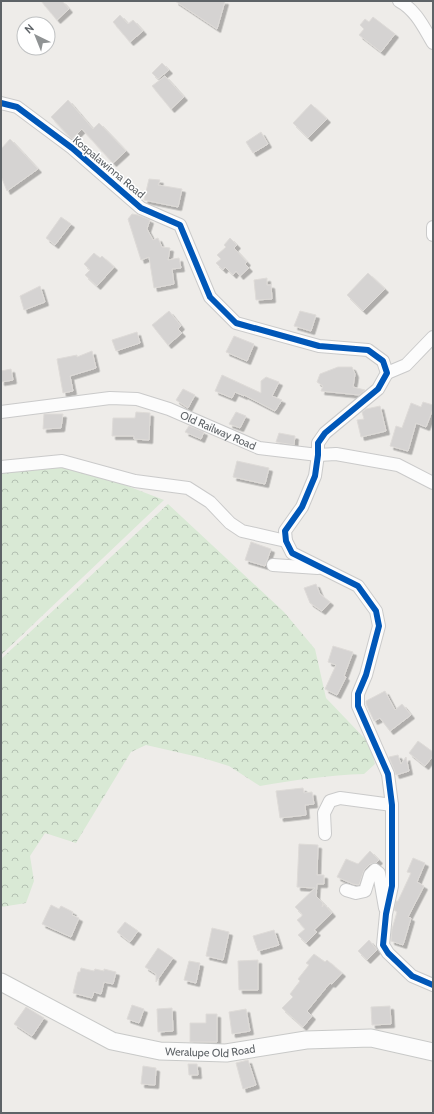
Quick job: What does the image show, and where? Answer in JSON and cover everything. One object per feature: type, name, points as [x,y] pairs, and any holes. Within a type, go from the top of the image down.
[{"type":"street","points":[[399,1],[418,17],[433,43]]},
{"type":"street","name":"Kospalawinna Road","points":[[1,104],[17,107],[72,148],[141,208],[180,225],[210,297],[236,323],[319,346],[368,350],[383,361],[387,373]]},
{"type":"street","points":[[433,227],[433,235]]},
{"type":"street","points":[[433,336],[406,365],[387,373],[378,389],[325,432],[318,443],[315,476],[302,507],[285,532],[286,541],[292,553],[358,586],[376,611],[379,626],[366,675],[358,694],[358,706],[388,774],[392,805],[392,886],[386,914],[383,945],[388,953],[412,976],[433,985]]},
{"type":"street","name":"Old Railway Road","points":[[1,412],[110,398],[137,399],[170,409],[260,448],[318,455],[336,454],[398,465],[433,483]]},
{"type":"street","points":[[1,467],[62,460],[134,481],[188,488],[210,502],[230,523],[242,531],[286,541]]},
{"type":"street","points":[[273,565],[325,569]]},
{"type":"street","points":[[325,834],[324,813],[330,801],[340,798],[392,805]]},
{"type":"street","points":[[346,890],[356,893],[365,891],[370,875],[375,870],[379,873],[386,914]]},
{"type":"street","name":"Weralupe Old Road","points":[[1,982],[112,1041],[160,1051],[226,1053],[306,1040],[371,1038],[433,1052]]},
{"type":"green space","points":[[62,461],[164,500],[1,655],[1,467]]},
{"type":"green space","points":[[168,504],[284,612],[315,649],[326,698],[369,743],[375,764],[364,774],[312,778],[260,786],[229,766],[203,758],[146,745],[131,752],[76,843],[45,833],[30,856],[34,881],[26,903],[1,907],[1,659]]},
{"type":"building","points":[[41,1],[62,1],[69,9],[57,20],[56,16],[54,16]]},
{"type":"building","points":[[175,1],[225,1],[217,29]]},
{"type":"building","points":[[120,15],[128,24],[133,20],[143,31],[130,42],[113,22]]},
{"type":"building","points":[[373,17],[395,34],[381,52],[359,35],[364,29],[360,25],[365,19],[369,22]]},
{"type":"building","points":[[162,63],[169,70],[158,79],[152,73]]},
{"type":"building","points":[[165,76],[184,97],[171,109],[152,86]]},
{"type":"building","points":[[68,100],[93,129],[99,123],[126,151],[113,163],[82,129],[72,139],[51,117]]},
{"type":"building","points":[[311,104],[327,119],[308,138],[293,123]]},
{"type":"building","points":[[261,132],[268,144],[253,153],[246,142]]},
{"type":"building","points":[[10,139],[38,169],[7,191],[1,176],[1,149]]},
{"type":"building","points":[[149,179],[160,180],[158,185],[182,189],[178,207],[144,200]]},
{"type":"building","points":[[132,214],[150,220],[147,229],[153,240],[158,238],[162,247],[170,248],[168,260],[179,258],[181,268],[172,269],[174,284],[154,288],[149,257],[141,260],[128,219]]},
{"type":"building","points":[[61,217],[71,224],[55,245],[46,238]]},
{"type":"building","points":[[230,238],[237,245],[234,248],[247,262],[245,264],[249,268],[240,276],[236,271],[233,275],[225,267],[223,270],[216,263],[221,259],[217,255],[226,247],[224,245]]},
{"type":"building","points":[[94,253],[100,258],[102,256],[114,267],[97,286],[85,275],[90,270],[84,264]]},
{"type":"building","points":[[368,273],[385,289],[363,311],[347,295]]},
{"type":"building","points":[[267,278],[267,285],[271,285],[272,299],[256,300],[254,280]]},
{"type":"building","points":[[40,286],[45,302],[24,310],[20,296]]},
{"type":"building","points":[[169,311],[181,326],[178,329],[182,333],[168,345],[152,325]]},
{"type":"building","points":[[300,311],[316,315],[311,331],[294,326]]},
{"type":"building","points":[[137,332],[140,343],[116,351],[112,340]]},
{"type":"building","points":[[234,336],[254,344],[247,361],[226,352]]},
{"type":"building","points":[[92,351],[96,368],[70,376],[73,391],[63,393],[57,359],[77,355],[77,357]]},
{"type":"building","points":[[338,367],[352,367],[355,374],[353,387],[365,390],[359,395],[321,391],[323,386],[317,382],[320,374]]},
{"type":"building","points":[[11,369],[13,380],[1,382],[1,371]]},
{"type":"building","points":[[222,375],[261,393],[261,381],[266,377],[279,382],[272,396],[282,400],[275,411],[235,392],[232,398],[215,391]]},
{"type":"building","points":[[183,389],[195,395],[188,408],[176,400]]},
{"type":"building","points":[[423,402],[433,405],[433,409],[426,427],[416,423],[408,451],[390,446],[396,426],[402,428],[411,403],[421,407]]},
{"type":"building","points":[[380,406],[386,431],[361,437],[357,420],[364,419],[362,412],[366,409]]},
{"type":"building","points":[[136,412],[150,413],[149,440],[134,439],[134,436],[112,436],[113,418],[135,418]]},
{"type":"building","points":[[236,412],[246,416],[240,428],[229,424]]},
{"type":"building","points":[[44,414],[63,414],[61,428],[43,429]]},
{"type":"building","points":[[189,426],[204,432],[201,439],[185,432]]},
{"type":"building","points":[[279,433],[295,436],[294,445],[276,442]]},
{"type":"building","points":[[237,461],[269,468],[265,484],[233,477]]},
{"type":"building","points":[[251,542],[271,549],[265,566],[245,560]]},
{"type":"building","points":[[316,584],[320,594],[330,602],[322,611],[310,603],[304,588]]},
{"type":"building","points":[[333,646],[353,652],[344,676],[346,677],[337,695],[325,689],[336,665],[328,662]]},
{"type":"building","points":[[385,691],[395,710],[402,704],[411,715],[390,731],[380,718],[374,721],[366,704],[366,701]]},
{"type":"building","points":[[418,741],[433,752],[433,756],[425,766],[409,753]]},
{"type":"building","points":[[398,755],[401,764],[406,757],[409,771],[396,775],[389,757]]},
{"type":"building","points":[[303,788],[304,793],[312,792],[314,804],[305,805],[306,815],[280,818],[276,791]]},
{"type":"building","points":[[299,844],[318,845],[317,875],[324,875],[324,884],[317,884],[316,896],[323,903],[322,907],[324,904],[332,913],[314,930],[317,932],[306,943],[298,935],[305,929],[297,920],[302,916],[302,914],[295,907],[315,888],[297,887]]},
{"type":"building","points":[[370,851],[379,860],[376,863],[370,864],[364,870],[359,885],[337,877],[346,859],[358,864]]},
{"type":"building","points":[[413,858],[425,863],[417,882],[424,886],[408,917],[411,918],[403,945],[391,941],[392,929],[397,912],[394,910],[396,901],[398,901],[411,873],[407,872]]},
{"type":"building","points":[[51,905],[59,909],[61,906],[73,912],[72,915],[79,918],[71,937],[42,924]]},
{"type":"building","points":[[125,922],[138,931],[130,942],[117,932]]},
{"type":"building","points":[[212,928],[229,932],[223,960],[206,956]]},
{"type":"building","points":[[274,930],[279,945],[258,951],[253,936]]},
{"type":"building","points":[[369,940],[377,950],[367,960],[358,951]]},
{"type":"building","points":[[158,948],[173,958],[156,982],[156,974],[145,967]]},
{"type":"building","points":[[314,954],[325,962],[327,960],[342,973],[332,984],[330,983],[307,1011],[312,1016],[303,1027],[282,1008],[293,997],[290,994],[300,981],[298,979],[309,965],[306,963]]},
{"type":"building","points":[[258,960],[258,990],[239,990],[238,961]]},
{"type":"building","points":[[189,961],[200,963],[196,983],[184,980]]},
{"type":"building","points":[[81,968],[94,971],[95,969],[104,971],[104,969],[116,972],[113,984],[104,982],[101,994],[94,992],[92,998],[73,993],[78,972],[80,972]]},
{"type":"building","points":[[132,1005],[144,1009],[139,1023],[127,1019]]},
{"type":"building","points":[[390,1006],[391,1024],[372,1025],[371,1007]]},
{"type":"building","points":[[26,1007],[44,1018],[32,1036],[14,1024]]},
{"type":"building","points":[[172,1008],[173,1031],[158,1032],[157,1009]]},
{"type":"building","points":[[246,1009],[250,1031],[232,1034],[229,1012]]},
{"type":"building","points":[[206,1014],[217,1014],[217,1042],[190,1042],[190,1023],[206,1023]]},
{"type":"building","points":[[248,1060],[256,1085],[243,1089],[236,1063]]},
{"type":"building","points":[[188,1064],[197,1064],[198,1075],[189,1075]]},
{"type":"building","points":[[143,1066],[156,1068],[155,1085],[141,1084]]},
{"type":"cycle path","points":[[1,103],[17,107],[72,148],[141,208],[180,225],[210,297],[236,323],[319,346],[368,350],[383,361],[387,373],[378,389],[325,433],[318,443],[315,476],[302,507],[285,531],[286,541],[292,553],[358,586],[376,611],[379,626],[366,675],[358,694],[358,706],[388,774],[392,805],[392,886],[386,914],[383,945],[388,953],[412,976],[433,985]]}]
